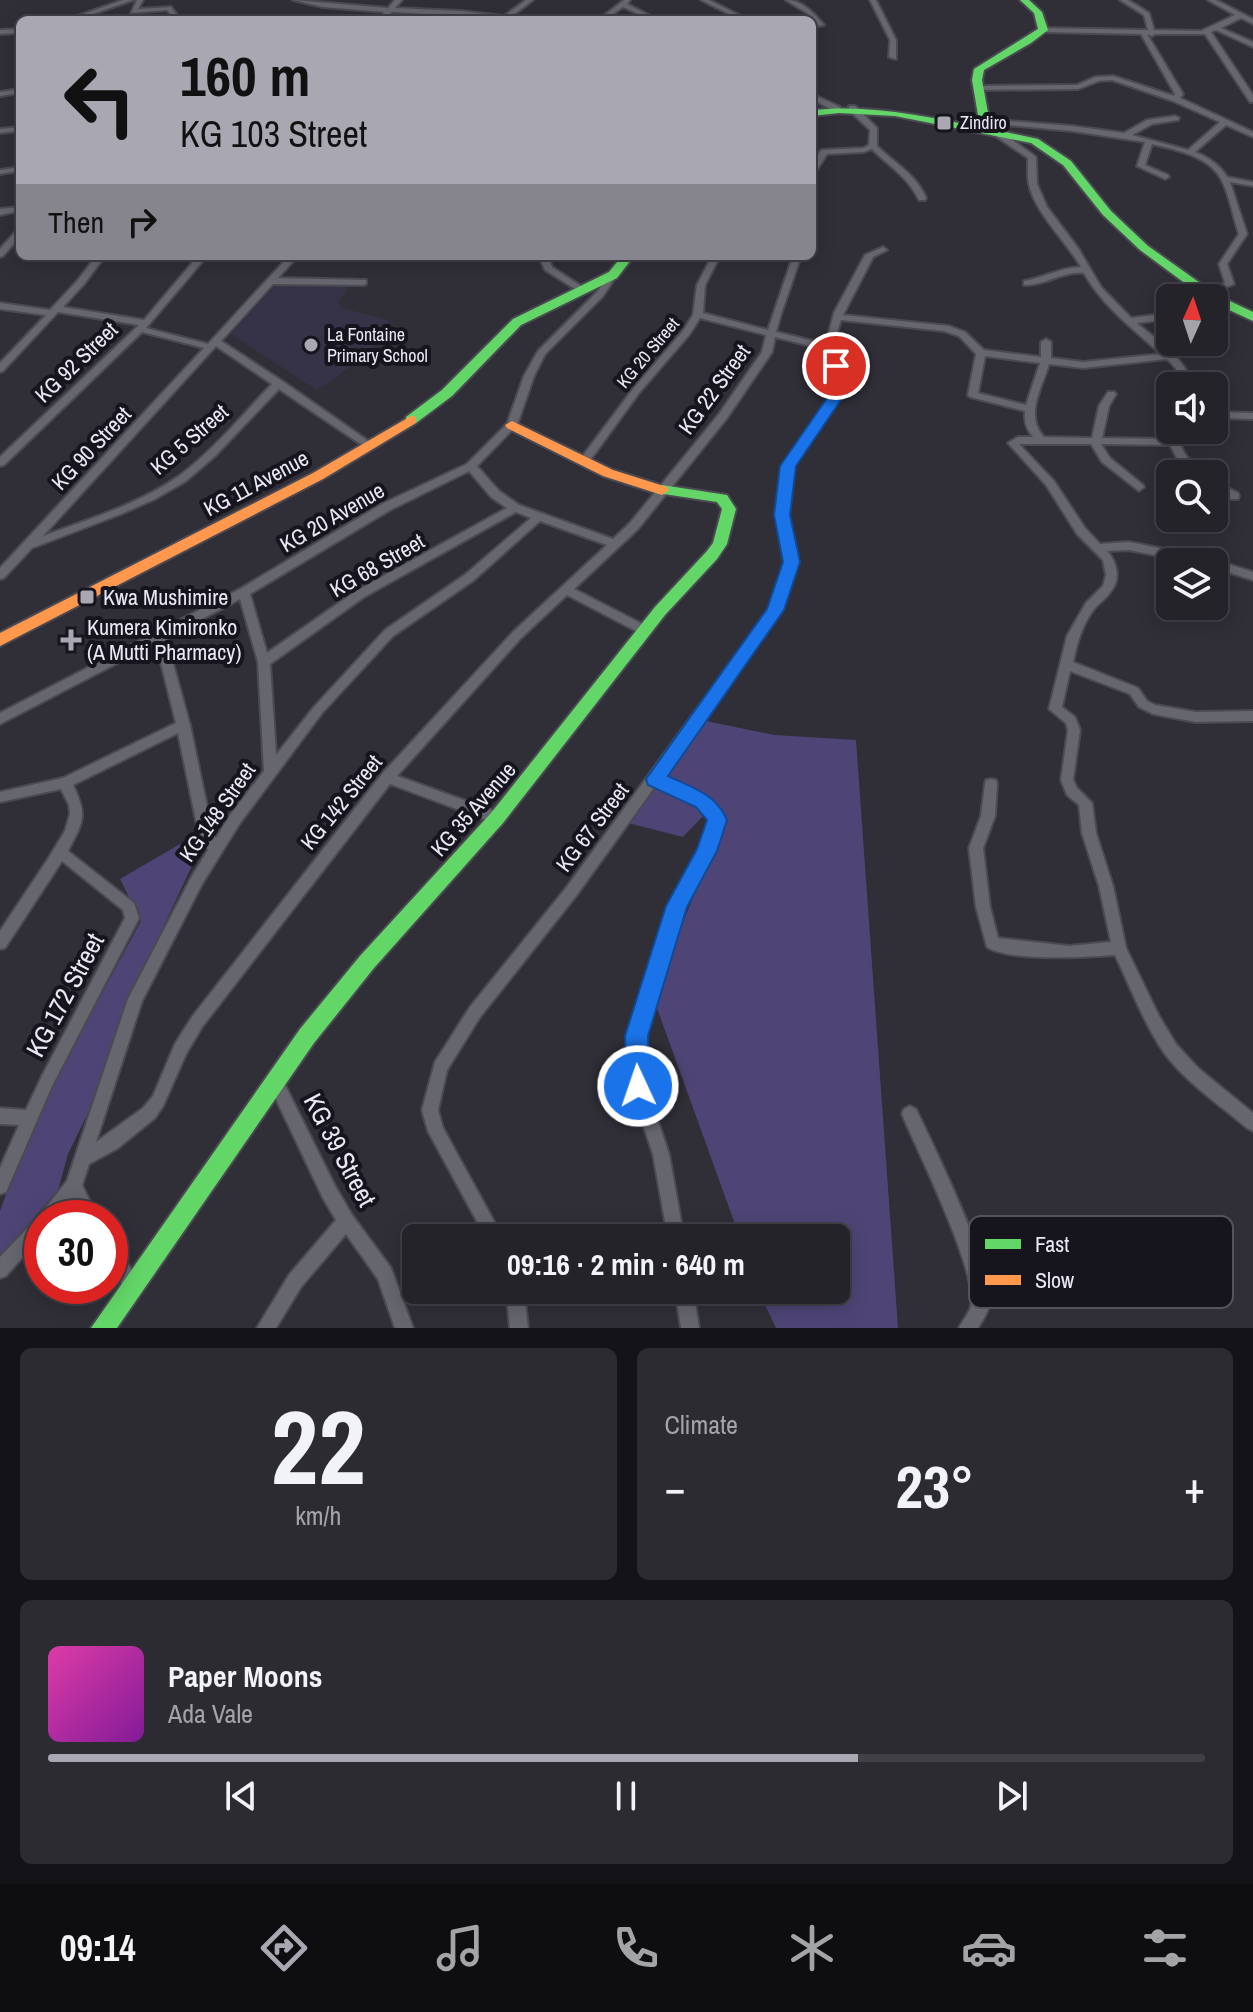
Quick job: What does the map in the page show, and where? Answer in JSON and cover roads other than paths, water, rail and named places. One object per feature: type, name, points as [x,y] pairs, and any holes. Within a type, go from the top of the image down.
[{"type":"main road","points":[[989,128],[976,74],[996,56],[1030,42],[1043,30],[1044,20],[1040,13],[1024,0]]},
{"type":"main road","points":[[816,112],[845,108],[875,110],[989,128],[1034,141],[1059,153],[1106,212],[1194,284]]},
{"type":"main road","points":[[613,275],[625,260]]},
{"type":"main road","name":"KG 11 Avenue","points":[[0,640],[318,476],[447,393],[509,329],[525,317],[613,275]]},
{"type":"main road","points":[[1228,305],[1253,317]]},
{"type":"main road","name":"KG 35 Avenue","points":[[103,1328],[275,1080],[367,962],[497,818],[660,611],[720,544],[729,509],[722,498],[661,490],[608,473],[512,425]]},
{"type":"street","points":[[81,16],[130,0]]},
{"type":"street","points":[[140,0],[134,12],[169,8],[175,16]]},
{"type":"street","points":[[296,0],[488,16]]},
{"type":"street","points":[[385,16],[399,0]]},
{"type":"street","points":[[509,16],[530,0]]},
{"type":"street","points":[[704,0],[738,16]]},
{"type":"street","points":[[789,0],[813,16]]},
{"type":"street","points":[[873,0],[893,40],[893,57]]},
{"type":"street","points":[[1123,0],[1147,14],[1148,34],[1179,94],[1176,99]]},
{"type":"street","points":[[1211,0],[1253,22]]},
{"type":"street","points":[[452,12],[455,1]]},
{"type":"street","points":[[607,16],[626,2],[649,16]]},
{"type":"street","points":[[1212,30],[1225,20],[1241,16]]},
{"type":"street","points":[[816,20],[821,25]]},
{"type":"street","points":[[1043,30],[1148,34],[1212,30],[1253,45]]},
{"type":"street","points":[[1212,30],[1253,100]]},
{"type":"street","points":[[979,88],[1078,87],[1098,79],[1113,78],[1176,99],[1253,135]]},
{"type":"street","points":[[816,97],[845,108],[874,130],[873,146]]},
{"type":"street","points":[[1123,137],[1150,122],[1175,118]]},
{"type":"street","points":[[1189,153],[1224,123]]},
{"type":"street","points":[[989,128],[1068,127],[1149,142],[1189,153],[1210,163],[1225,179],[1243,234],[1223,264],[1228,285]]},
{"type":"street","points":[[989,128],[1032,157],[1035,195],[1074,248],[1097,288],[1156,344]]},
{"type":"street","points":[[1149,142],[1141,166],[1165,177]]},
{"type":"street","points":[[816,165],[824,152],[864,150],[873,146]]},
{"type":"street","points":[[873,146],[910,179],[922,198]]},
{"type":"street","points":[[1225,179],[1253,184]]},
{"type":"street","points":[[0,254],[16,236]]},
{"type":"street","points":[[698,315],[830,348],[845,300],[869,255],[883,250]]},
{"type":"street","points":[[0,369],[56,311],[98,260]]},
{"type":"street","points":[[143,326],[200,260]]},
{"type":"street","name":"KG 90 Street","points":[[0,575],[290,260]]},
{"type":"street","points":[[544,260],[548,268],[583,290]]},
{"type":"street","name":"KG 20 Street","points":[[584,461],[698,315],[701,285],[714,260]]},
{"type":"street","name":"KG 22 Street","points":[[661,490],[723,416],[762,360],[796,260]]},
{"type":"street","points":[[1027,283],[1043,281],[1067,268],[1085,270]]},
{"type":"street","name":"KG 20 Avenue","points":[[0,718],[244,592],[357,523],[471,466],[512,425],[529,376],[541,353],[600,294],[613,275]]},
{"type":"street","points":[[271,281],[363,282]]},
{"type":"street","points":[[0,306],[56,311],[143,326],[213,344],[279,383],[369,445]]},
{"type":"street","points":[[840,317],[946,328],[962,334],[981,353],[1083,365],[1170,356],[1182,372]]},
{"type":"street","points":[[1129,321],[1156,318]]},
{"type":"street","name":"KG 92 Street","points":[[0,463],[143,326]]},
{"type":"street","points":[[1042,441],[1033,434],[1027,416],[1046,359],[1046,342]]},
{"type":"street","name":"KG 67 Street","points":[[487,1224],[436,1131],[430,1110],[440,1067],[475,1012],[571,892],[775,610],[792,562],[782,515],[786,473],[792,458],[839,391],[841,382],[830,348]]},
{"type":"street","points":[[981,353],[973,395],[1030,409]]},
{"type":"street","name":"KG 5 Street","points":[[27,546],[123,509],[169,487],[207,455],[279,383]]},
{"type":"street","points":[[1111,394],[1104,406],[1096,440],[1106,460],[1139,487]]},
{"type":"street","points":[[1228,415],[1253,416]]},
{"type":"street","points":[[1156,442],[1018,440],[1013,443],[1050,483],[1081,531],[1108,559],[1111,582],[1079,622],[1055,709],[1071,720],[1074,730],[1067,780],[1072,791],[1085,803],[1089,833],[1106,886],[1119,948],[1171,1049],[1193,1073],[1253,1123]]},
{"type":"street","points":[[471,466],[495,494],[515,508],[616,544]]},
{"type":"street","name":"KG 142 Street","points":[[82,1159],[121,1136],[158,1101],[180,1049],[197,1022],[387,778],[483,670],[634,526],[661,490]]},
{"type":"street","points":[[1228,492],[1234,496]]},
{"type":"street","name":"KG 68 Street","points":[[264,662],[360,594],[515,508]]},
{"type":"street","name":"KG 148 Street","points":[[74,1186],[135,999],[215,850],[318,710],[389,633],[470,577],[537,518]]},
{"type":"street","points":[[1099,548],[1129,546],[1156,552]]},
{"type":"street","points":[[1228,568],[1253,576]]},
{"type":"street","points":[[567,590],[646,631]]},
{"type":"street","points":[[244,592],[264,662],[271,772]]},
{"type":"street","points":[[160,636],[184,725],[202,819],[215,850]]},
{"type":"street","points":[[1066,664],[1132,690],[1143,704],[1153,709],[1196,717],[1253,716]]},
{"type":"street","points":[[0,797],[65,783],[184,725]]},
{"type":"street","points":[[387,778],[497,818]]},
{"type":"street","points":[[655,779],[703,801],[713,809],[717,820],[706,851],[677,906],[636,1036],[638,1086],[661,1154],[674,1224]]},
{"type":"street","points":[[0,943],[60,852],[77,817],[75,804],[65,783]]},
{"type":"street","points":[[991,784],[988,816],[979,836],[976,857],[992,942],[998,946],[1069,952],[1119,948]]},
{"type":"street","name":"KG 172 Street","points":[[0,1186],[73,1028],[132,918],[129,907],[60,852]]},
{"type":"street","name":"KG 39 Street","points":[[275,1080],[298,1134],[346,1221],[385,1274],[404,1328]]},
{"type":"street","points":[[910,1114],[941,1182],[969,1257]]},
{"type":"street","points":[[0,1116],[32,1118]]},
{"type":"street","points":[[62,1200],[74,1186],[81,1200]]},
{"type":"street","points":[[266,1328],[295,1281],[346,1221]]},
{"type":"street","points":[[0,1270],[24,1243]]},
{"type":"street","points":[[128,1278],[132,1284]]},
{"type":"street","points":[[516,1304],[519,1328]]},
{"type":"street","points":[[686,1304],[690,1328]]},
{"type":"street","points":[[968,1328],[980,1308]]},
{"type":"place","name":"Zindiro","points":[[944,123]]},
{"type":"place","name":"La Fontaine Primary School","points":[[311,345]]},
{"type":"place","name":"Kwa Mushimire","points":[[87,597]]},
{"type":"place","name":"Kumera Kimironko (A Mutti Pharmacy)","points":[[71,640]]}]
